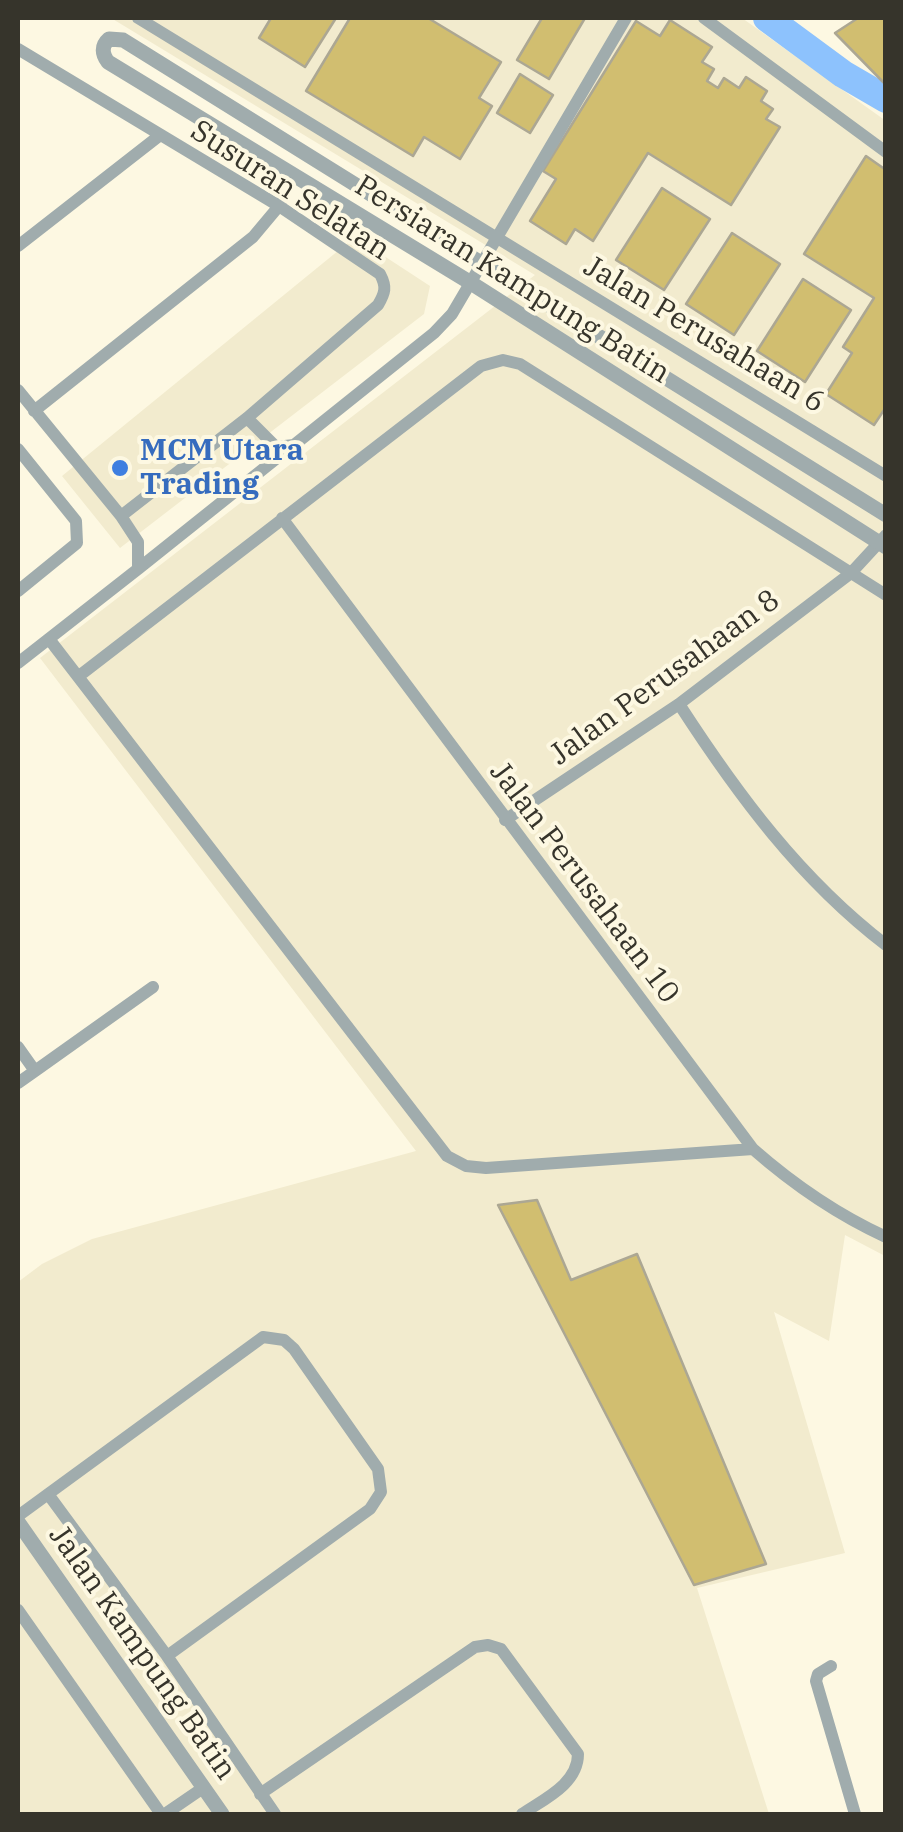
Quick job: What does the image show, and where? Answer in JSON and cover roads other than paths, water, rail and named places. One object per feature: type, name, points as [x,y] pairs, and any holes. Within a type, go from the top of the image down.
[{"type":"street","name":"Jalan Perusahaan 6","points":[[138,18],[886,476]]},
{"type":"street","points":[[18,663],[434,333],[452,314],[626,18]]},
{"type":"street","points":[[704,18],[886,152]]},
{"type":"street","name":"Persiaran Kampung Batin","points":[[884,542],[471,282],[108,62],[104,43],[109,39],[123,40],[886,515]]},
{"type":"street","name":"Susuran Selatan","points":[[18,49],[279,206],[380,274],[385,283],[378,305],[247,418],[121,516]]},
{"type":"street","points":[[18,246],[159,136]]},
{"type":"street","points":[[34,410],[253,237],[279,206],[293,177]]},
{"type":"street","points":[[78,676],[481,366],[504,360],[520,364],[886,595]]},
{"type":"street","points":[[18,390],[121,516],[138,542],[138,568]]},
{"type":"street","points":[[247,418],[276,447],[294,444]]},
{"type":"street","points":[[18,449],[76,521],[78,530],[77,542],[18,592]]},
{"type":"street","name":"Jalan Perusahaan 10","points":[[282,518],[754,1149],[803,1190],[847,1219],[886,1237]]},
{"type":"street","name":"Jalan Perusahaan 8","points":[[505,820],[679,704],[851,574],[884,542]]},
{"type":"street","points":[[50,639],[447,1156],[466,1166],[486,1168],[754,1149]]},
{"type":"street","points":[[679,704],[722,771],[788,856],[845,914],[886,945]]},
{"type":"street","points":[[18,1083],[153,987]]},
{"type":"street","points":[[18,1047],[35,1071]]},
{"type":"street","points":[[18,1519],[263,1337],[284,1340],[294,1349],[378,1469],[380,1492],[370,1508],[167,1656]]},
{"type":"street","points":[[48,1494],[167,1656],[275,1814]]},
{"type":"street","name":"Jalan Kampung Batin","points":[[18,1519],[222,1814]]},
{"type":"street","points":[[18,1610],[163,1814],[203,1788]]},
{"type":"street","points":[[260,1794],[475,1647],[488,1645],[502,1649],[578,1754],[572,1778],[522,1814]]},
{"type":"street","points":[[831,1666],[818,1674],[816,1681],[855,1814]]},
{"type":"waterway","points":[[767,18],[843,74],[886,99]]},
{"type":"place","name":"MCM Utara Trading","points":[[120,468]]}]
